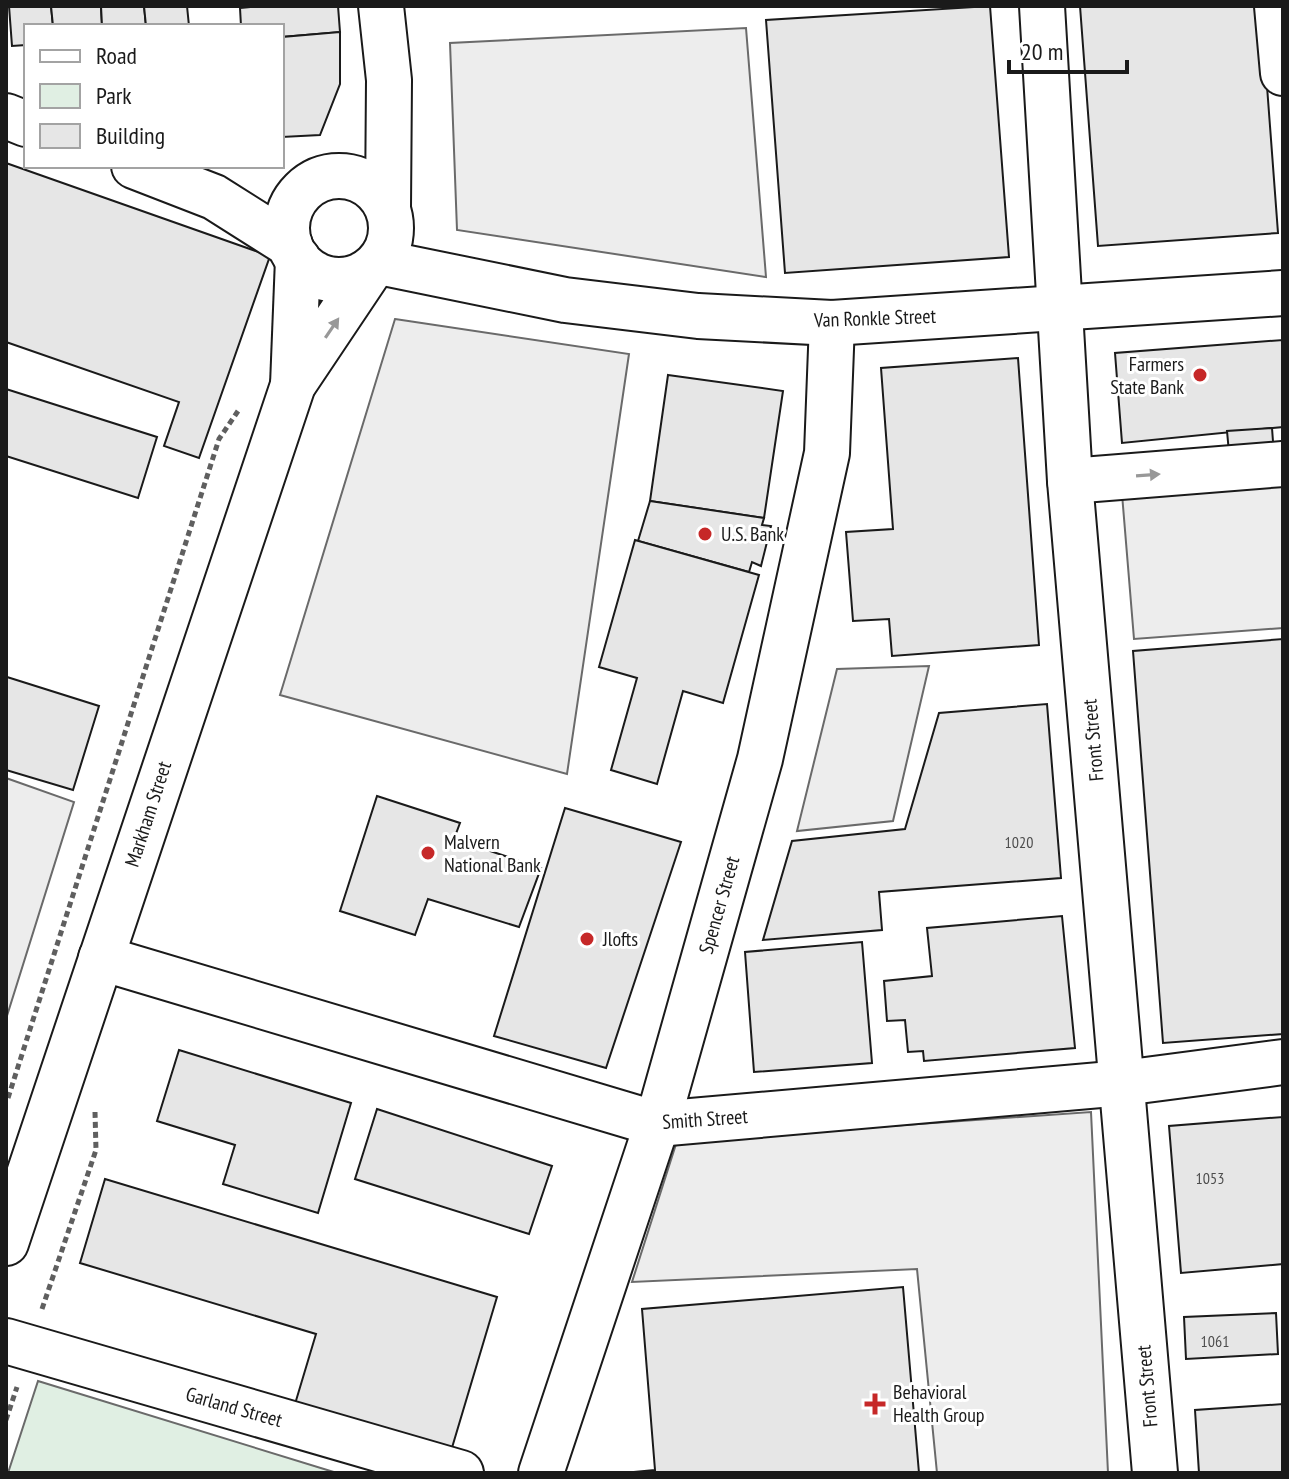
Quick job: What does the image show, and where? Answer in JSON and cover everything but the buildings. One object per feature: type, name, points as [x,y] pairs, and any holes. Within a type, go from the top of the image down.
[{"type":"street","points":[[139,168],[214,197],[294,252],[309,270],[339,280],[374,266],[391,235],[387,125],[389,80],[381,6]]},
{"type":"street","name":"Front Street","points":[[1042,6],[1070,481],[1155,1473]]},
{"type":"street","points":[[1277,6],[1283,73]]},
{"type":"street","points":[[294,252],[289,214],[315,183],[387,125]]},
{"type":"street","points":[[214,197],[354,178],[368,184],[389,214]]},
{"type":"street","name":"Van Ronkle Street","points":[[389,214],[469,280]]},
{"type":"street","name":"Markham Street","points":[[293,385],[294,252]]},
{"type":"street","name":"Van Ronkle Street","points":[[374,266],[469,280],[565,300],[698,316],[832,323],[1283,293]]},
{"type":"street","name":"Markham Street","points":[[6,1243],[293,385],[374,266]]},
{"type":"street","name":"Spencer Street","points":[[541,1473],[657,1124],[760,759],[827,453],[832,323]]},
{"type":"street","points":[[1070,481],[1283,464]]},
{"type":"street","name":"Smith Street","points":[[101,958],[657,1124],[1123,1083],[1283,1062]]},
{"type":"street","name":"Garland Street","points":[[22,1331],[461,1473]]},
{"type":"path","points":[[7,1111],[8,1089],[219,439],[234,415],[265,382],[293,385]]},
{"type":"path","points":[[22,1331],[96,1150],[94,1105]]},
{"type":"path","points":[[6,1420],[18,1384]]},
{"type":"green space","points":[[38,1381],[337,1473],[8,1473]]},
{"type":"shaded area","points":[[746,28],[766,277],[457,230],[450,43]]},
{"type":"shaded area","points":[[395,319],[629,354],[567,774],[280,695]]},
{"type":"shaded area","points":[[1283,484],[1283,628],[1134,639],[1122,494]]},
{"type":"shaded area","points":[[929,666],[893,821],[797,831],[837,669]]},
{"type":"shaded area","points":[[6,778],[74,802],[6,1019]]},
{"type":"shaded area","points":[[1091,1112],[1108,1473],[937,1473],[917,1269],[632,1282],[677,1141]]},
{"type":"place","name":"Farmers State Bank","points":[[1200,375]]},
{"type":"place","name":"U.S. Bank","points":[[705,534]]},
{"type":"place","name":"Malvern National Bank","points":[[428,853]]},
{"type":"place","name":"Jlofts","points":[[587,939]]},
{"type":"place","name":"Behavioral Health Group","points":[[875,1404]]}]
